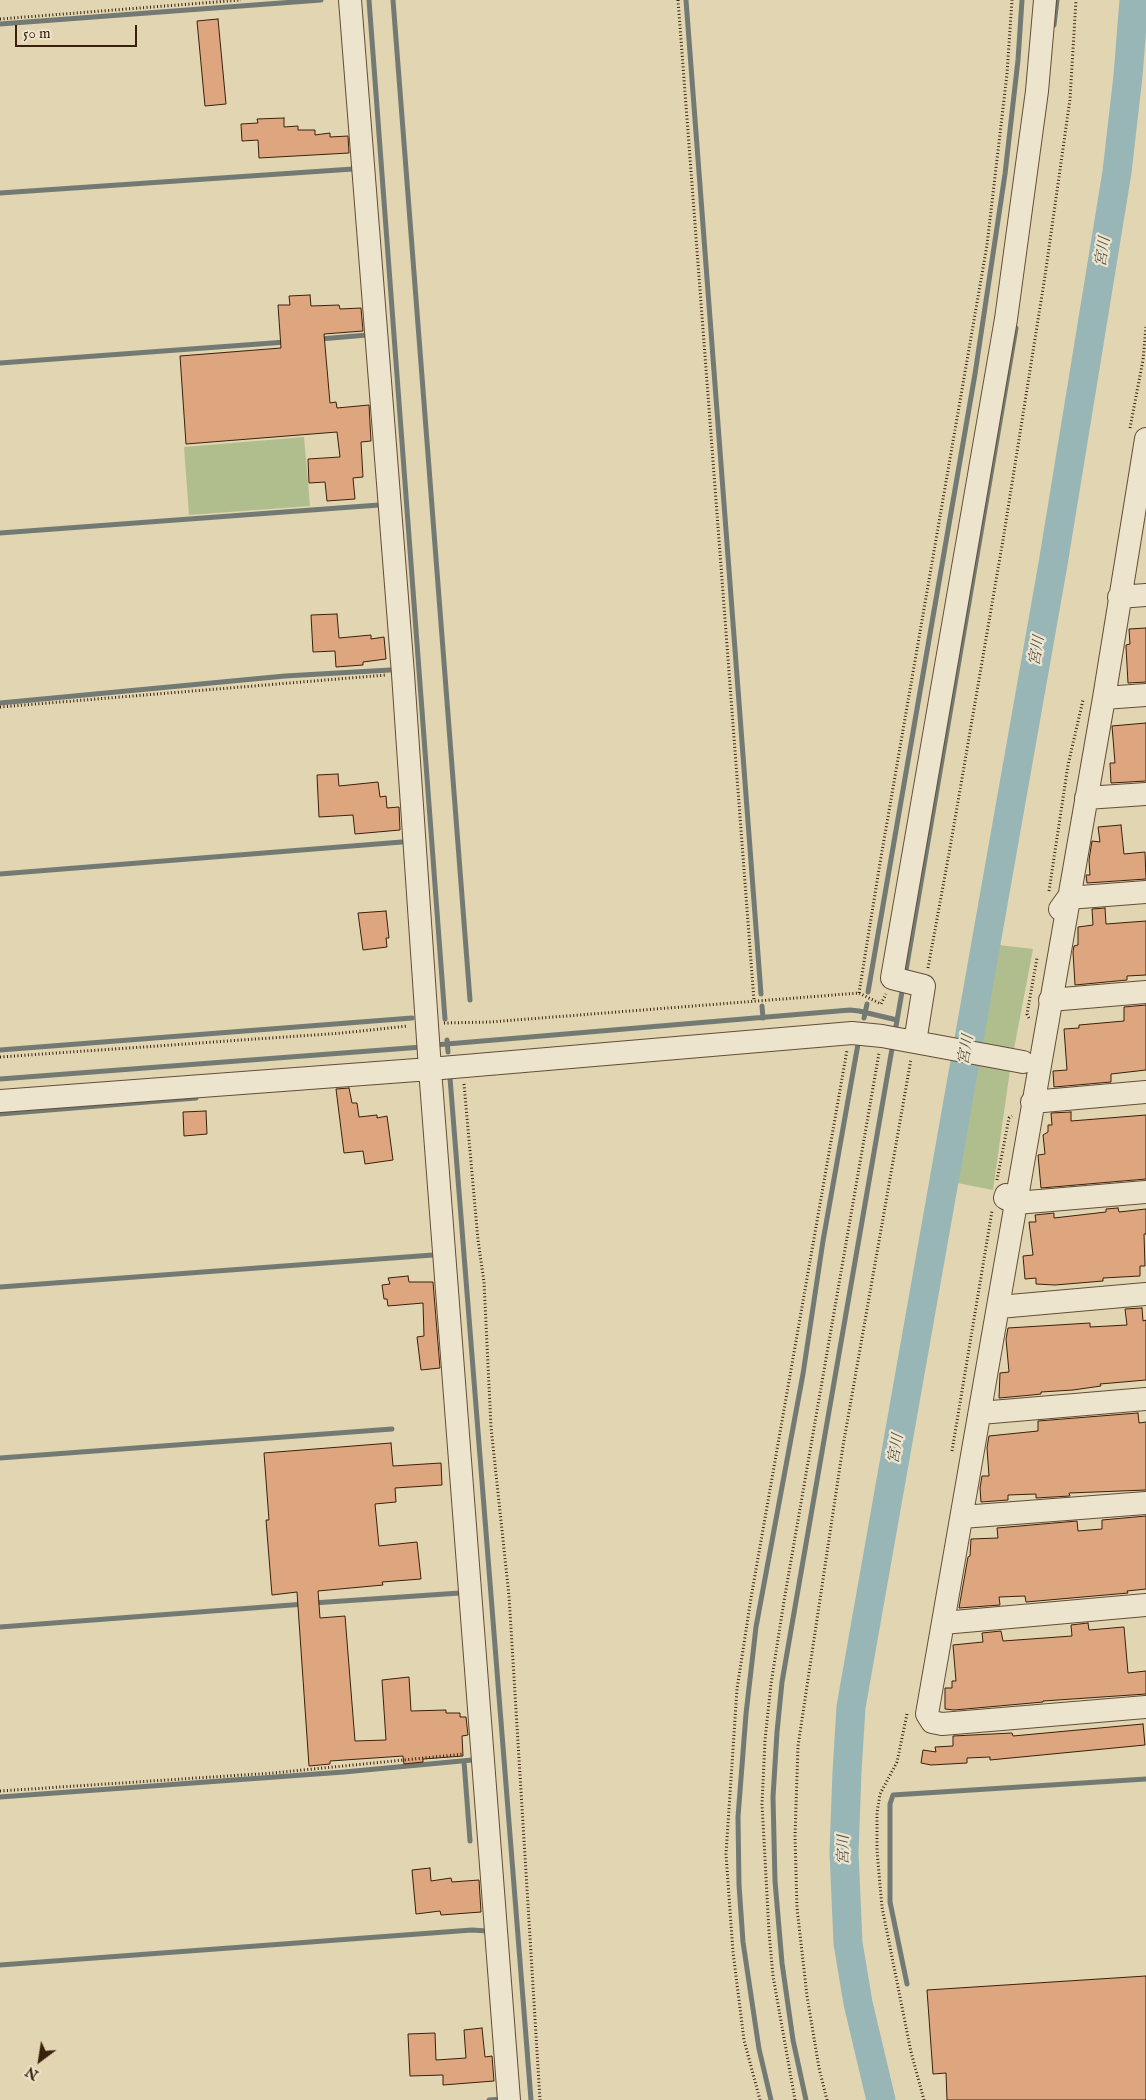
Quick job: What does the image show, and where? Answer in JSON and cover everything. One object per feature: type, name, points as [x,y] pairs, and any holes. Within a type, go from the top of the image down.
[{"type":"street","points":[[350,0],[403,674],[428,1046],[509,2100]]},
{"type":"street","points":[[900,1039],[906,981],[1006,319],[1037,91],[1044,0]]},
{"type":"street","points":[[1137,438],[1141,496],[1119,597],[1093,698],[1086,798],[1058,899],[1050,1000],[999,1307],[927,1714],[932,1722],[942,1724],[1146,1707]]},
{"type":"street","points":[[1119,597],[1146,595]]},
{"type":"street","points":[[1093,698],[1146,695]]},
{"type":"street","points":[[1086,798],[1146,794]]},
{"type":"street","points":[[1058,899],[1146,892]]},
{"type":"street","points":[[1058,899],[1059,911],[1052,927],[1031,1024],[1019,1061],[1005,1198],[1016,1203],[1146,1192]]},
{"type":"street","points":[[1050,1000],[1146,992]]},
{"type":"street","points":[[0,1101],[428,1046],[462,1066],[852,1033],[900,1039],[1019,1061]]},
{"type":"street","points":[[1032,1102],[1146,1092]]},
{"type":"street","points":[[999,1307],[1146,1294]]},
{"type":"street","points":[[980,1413],[1146,1399]]},
{"type":"street","points":[[962,1517],[1146,1503]]},
{"type":"street","points":[[944,1623],[1146,1606]]},
{"type":"path","points":[[0,19],[240,0]]},
{"type":"path","points":[[678,0],[754,1001]]},
{"type":"path","points":[[859,993],[987,245],[1006,83],[1012,0]]},
{"type":"path","points":[[0,1058],[333,1033],[428,1046],[490,1022],[859,993],[881,1004],[906,981],[952,838],[1044,285],[1070,99],[1076,0]]},
{"type":"path","points":[[1137,438],[1146,327]]},
{"type":"path","points":[[0,707],[403,674]]},
{"type":"path","points":[[1058,899],[1068,765],[1093,698]]},
{"type":"path","points":[[1031,1024],[1027,1014],[1038,958]]},
{"type":"path","points":[[760,2100],[744,2040],[733,1952],[726,1854],[737,1689],[750,1598],[816,1223],[834,1132],[848,1046],[852,1033]]},
{"type":"path","points":[[795,2100],[776,1995],[769,1932],[762,1804],[765,1740],[771,1684],[784,1601],[900,1039]]},
{"type":"path","points":[[827,2100],[808,1996],[797,1908],[795,1836],[798,1746],[843,1446],[900,1039]]},
{"type":"path","points":[[462,1066],[478,1240],[484,1282],[491,1427],[509,1596],[540,2100]]},
{"type":"path","points":[[0,1792],[273,1773],[482,1752]]},
{"type":"green space","points":[[304,437],[310,506],[189,515],[184,447]]},
{"type":"green space","points":[[999,945],[1033,949],[1010,1070],[993,1190],[957,1183]]},
{"type":"building","points":[[218,19],[226,104],[205,106],[197,21]]},
{"type":"building","points":[[284,118],[284,127],[298,126],[298,130],[315,130],[315,135],[330,133],[330,137],[348,136],[349,153],[259,158],[258,140],[242,141],[241,124],[258,123],[257,119]]},
{"type":"building","points":[[310,295],[311,306],[339,305],[340,309],[361,308],[363,331],[324,334],[330,403],[336,402],[337,408],[369,405],[371,441],[361,442],[363,477],[353,478],[355,499],[327,501],[325,482],[309,483],[308,459],[340,457],[337,432],[186,444],[180,356],[281,348],[278,305],[290,305],[289,296]]},
{"type":"building","points":[[337,614],[339,638],[371,635],[371,639],[384,637],[386,659],[363,662],[363,665],[336,667],[335,651],[313,652],[311,615]]},
{"type":"building","points":[[1146,628],[1146,682],[1128,683],[1126,645],[1130,644],[1129,629]]},
{"type":"building","points":[[1146,723],[1146,781],[1111,783],[1110,763],[1115,763],[1112,726]]},
{"type":"building","points":[[338,774],[339,786],[378,782],[380,797],[386,796],[387,808],[399,807],[400,830],[355,834],[353,815],[319,817],[317,775]]},
{"type":"building","points":[[1121,825],[1124,854],[1145,852],[1146,879],[1087,883],[1086,875],[1090,875],[1089,860],[1092,841],[1100,842],[1098,827]]},
{"type":"building","points":[[1105,908],[1106,924],[1146,921],[1146,975],[1127,976],[1127,980],[1075,985],[1073,952],[1074,946],[1078,945],[1078,927],[1093,925],[1092,909]]},
{"type":"building","points":[[386,911],[389,938],[386,938],[387,947],[363,950],[358,913]]},
{"type":"building","points":[[1146,1005],[1146,1070],[1111,1074],[1111,1082],[1054,1087],[1053,1071],[1067,1070],[1064,1029],[1079,1028],[1079,1025],[1124,1021],[1124,1007]]},
{"type":"building","points":[[349,1088],[352,1103],[357,1103],[359,1117],[377,1115],[377,1118],[387,1116],[393,1160],[365,1164],[363,1151],[344,1153],[336,1089]]},
{"type":"building","points":[[206,1111],[207,1134],[184,1136],[183,1112]]},
{"type":"building","points":[[1071,1112],[1071,1121],[1146,1115],[1146,1179],[1041,1188],[1038,1155],[1045,1154],[1043,1135],[1048,1132],[1048,1125],[1052,1125],[1051,1113]]},
{"type":"building","points":[[1118,1208],[1119,1212],[1146,1209],[1146,1234],[1144,1234],[1145,1266],[1140,1266],[1140,1276],[1103,1278],[1103,1281],[1055,1285],[1036,1284],[1036,1278],[1025,1279],[1023,1256],[1033,1255],[1029,1222],[1036,1222],[1035,1215],[1054,1213],[1054,1218],[1106,1212],[1106,1209]]},
{"type":"building","points":[[408,1276],[409,1282],[433,1282],[440,1368],[421,1370],[417,1337],[424,1336],[423,1303],[388,1306],[387,1299],[384,1299],[382,1285],[390,1284],[388,1278]]},
{"type":"building","points":[[1142,1308],[1143,1321],[1146,1320],[1146,1380],[1100,1384],[1101,1386],[999,1398],[1000,1373],[1009,1372],[1006,1339],[1008,1328],[1090,1323],[1090,1327],[1127,1325],[1125,1309]]},
{"type":"building","points":[[1138,1413],[1139,1423],[1146,1422],[1146,1490],[1069,1493],[1070,1496],[1036,1498],[1036,1494],[1008,1495],[1008,1500],[981,1502],[980,1488],[982,1476],[989,1476],[987,1448],[989,1436],[1038,1431],[1038,1421]]},
{"type":"building","points":[[391,1443],[393,1466],[441,1463],[442,1485],[395,1488],[396,1502],[375,1504],[379,1546],[417,1542],[421,1579],[382,1582],[383,1585],[318,1591],[320,1618],[345,1616],[355,1741],[386,1740],[382,1680],[409,1677],[411,1711],[446,1710],[446,1713],[460,1713],[460,1717],[466,1717],[468,1735],[462,1736],[463,1756],[423,1759],[423,1762],[404,1764],[403,1756],[330,1761],[330,1764],[309,1766],[297,1592],[272,1595],[266,1520],[269,1520],[264,1453]]},
{"type":"building","points":[[1146,1516],[1146,1589],[1127,1591],[1128,1593],[1026,1602],[1025,1596],[999,1597],[1000,1605],[959,1608],[968,1557],[970,1556],[971,1539],[998,1538],[997,1528],[1077,1521],[1078,1531],[1102,1529],[1102,1520]]},
{"type":"building","points":[[1088,1623],[1089,1630],[1124,1627],[1128,1673],[1146,1671],[1146,1694],[1043,1701],[954,1710],[945,1709],[945,1688],[952,1688],[952,1681],[956,1681],[953,1645],[983,1642],[982,1633],[1001,1631],[1003,1641],[1072,1636],[1071,1625]]},
{"type":"building","points":[[1143,1724],[1145,1745],[990,1760],[990,1757],[967,1758],[967,1763],[931,1765],[921,1763],[923,1750],[936,1752],[935,1747],[953,1746],[953,1736],[1012,1733],[1013,1736]]},
{"type":"building","points":[[430,1868],[431,1881],[451,1878],[452,1882],[479,1880],[481,1912],[441,1915],[440,1911],[416,1914],[412,1870]]},
{"type":"building","points":[[1146,1976],[1146,2100],[947,2100],[946,2073],[933,2074],[927,1990]]},
{"type":"building","points":[[482,2028],[485,2057],[492,2056],[494,2081],[443,2085],[443,2075],[410,2076],[408,2034],[435,2033],[436,2060],[466,2058],[464,2030]]},
{"type":"waterway","points":[[0,24],[321,0]]},
{"type":"waterway","points":[[369,0],[445,1019]]},
{"type":"waterway","points":[[393,0],[470,1000]]},
{"type":"waterway","points":[[686,0],[761,994]]},
{"type":"waterway","points":[[868,992],[975,374],[1005,174],[1018,60],[1022,0]]},
{"type":"waterway","points":[[1054,25],[1057,0]]},
{"type":"waterway","name":"宮川","points":[[881,2100],[858,2003],[848,1943],[844,1852],[851,1707],[1053,564],[1117,172],[1128,76],[1134,0]]},
{"type":"waterway","points":[[0,193],[353,169]]},
{"type":"waterway","points":[[905,976],[1016,328]]},
{"type":"waterway","points":[[320,339],[367,335]]},
{"type":"waterway","points":[[0,363],[286,342]]},
{"type":"waterway","points":[[0,533],[379,505]]},
{"type":"waterway","points":[[0,703],[285,676],[390,670]]},
{"type":"waterway","points":[[0,874],[402,842]]},
{"type":"waterway","points":[[895,1032],[903,986]]},
{"type":"waterway","points":[[864,1018],[867,1004]]},
{"type":"waterway","points":[[762,1006],[763,1018]]},
{"type":"waterway","points":[[435,1045],[850,1010],[897,1020]]},
{"type":"waterway","points":[[0,1050],[412,1018]]},
{"type":"waterway","points":[[447,1040],[448,1052]]},
{"type":"waterway","points":[[806,2100],[793,2040],[782,1963],[775,1881],[773,1797],[777,1732],[782,1682],[893,1043]]},
{"type":"waterway","points":[[771,2100],[759,2049],[743,1942],[739,1885],[738,1817],[746,1714],[756,1627],[803,1374],[823,1241],[858,1044]]},
{"type":"waterway","points":[[0,1079],[422,1047]]},
{"type":"waterway","points":[[450,1078],[531,2100]]},
{"type":"waterway","points":[[0,1114],[196,1098]]},
{"type":"waterway","points":[[0,1287],[433,1255]]},
{"type":"waterway","points":[[0,1458],[392,1429]]},
{"type":"waterway","points":[[313,1603],[460,1593]]},
{"type":"waterway","points":[[0,1627],[305,1604]]},
{"type":"waterway","points":[[0,1797],[344,1772],[472,1760]]},
{"type":"waterway","points":[[464,1761],[470,1841]]},
{"type":"waterway","points":[[907,1984],[890,1902],[890,1804],[893,1795],[1146,1779]]},
{"type":"waterway","points":[[0,1965],[472,1930],[487,1931]]},
{"type":"waterway","points":[[489,2100],[502,2099]]}]
